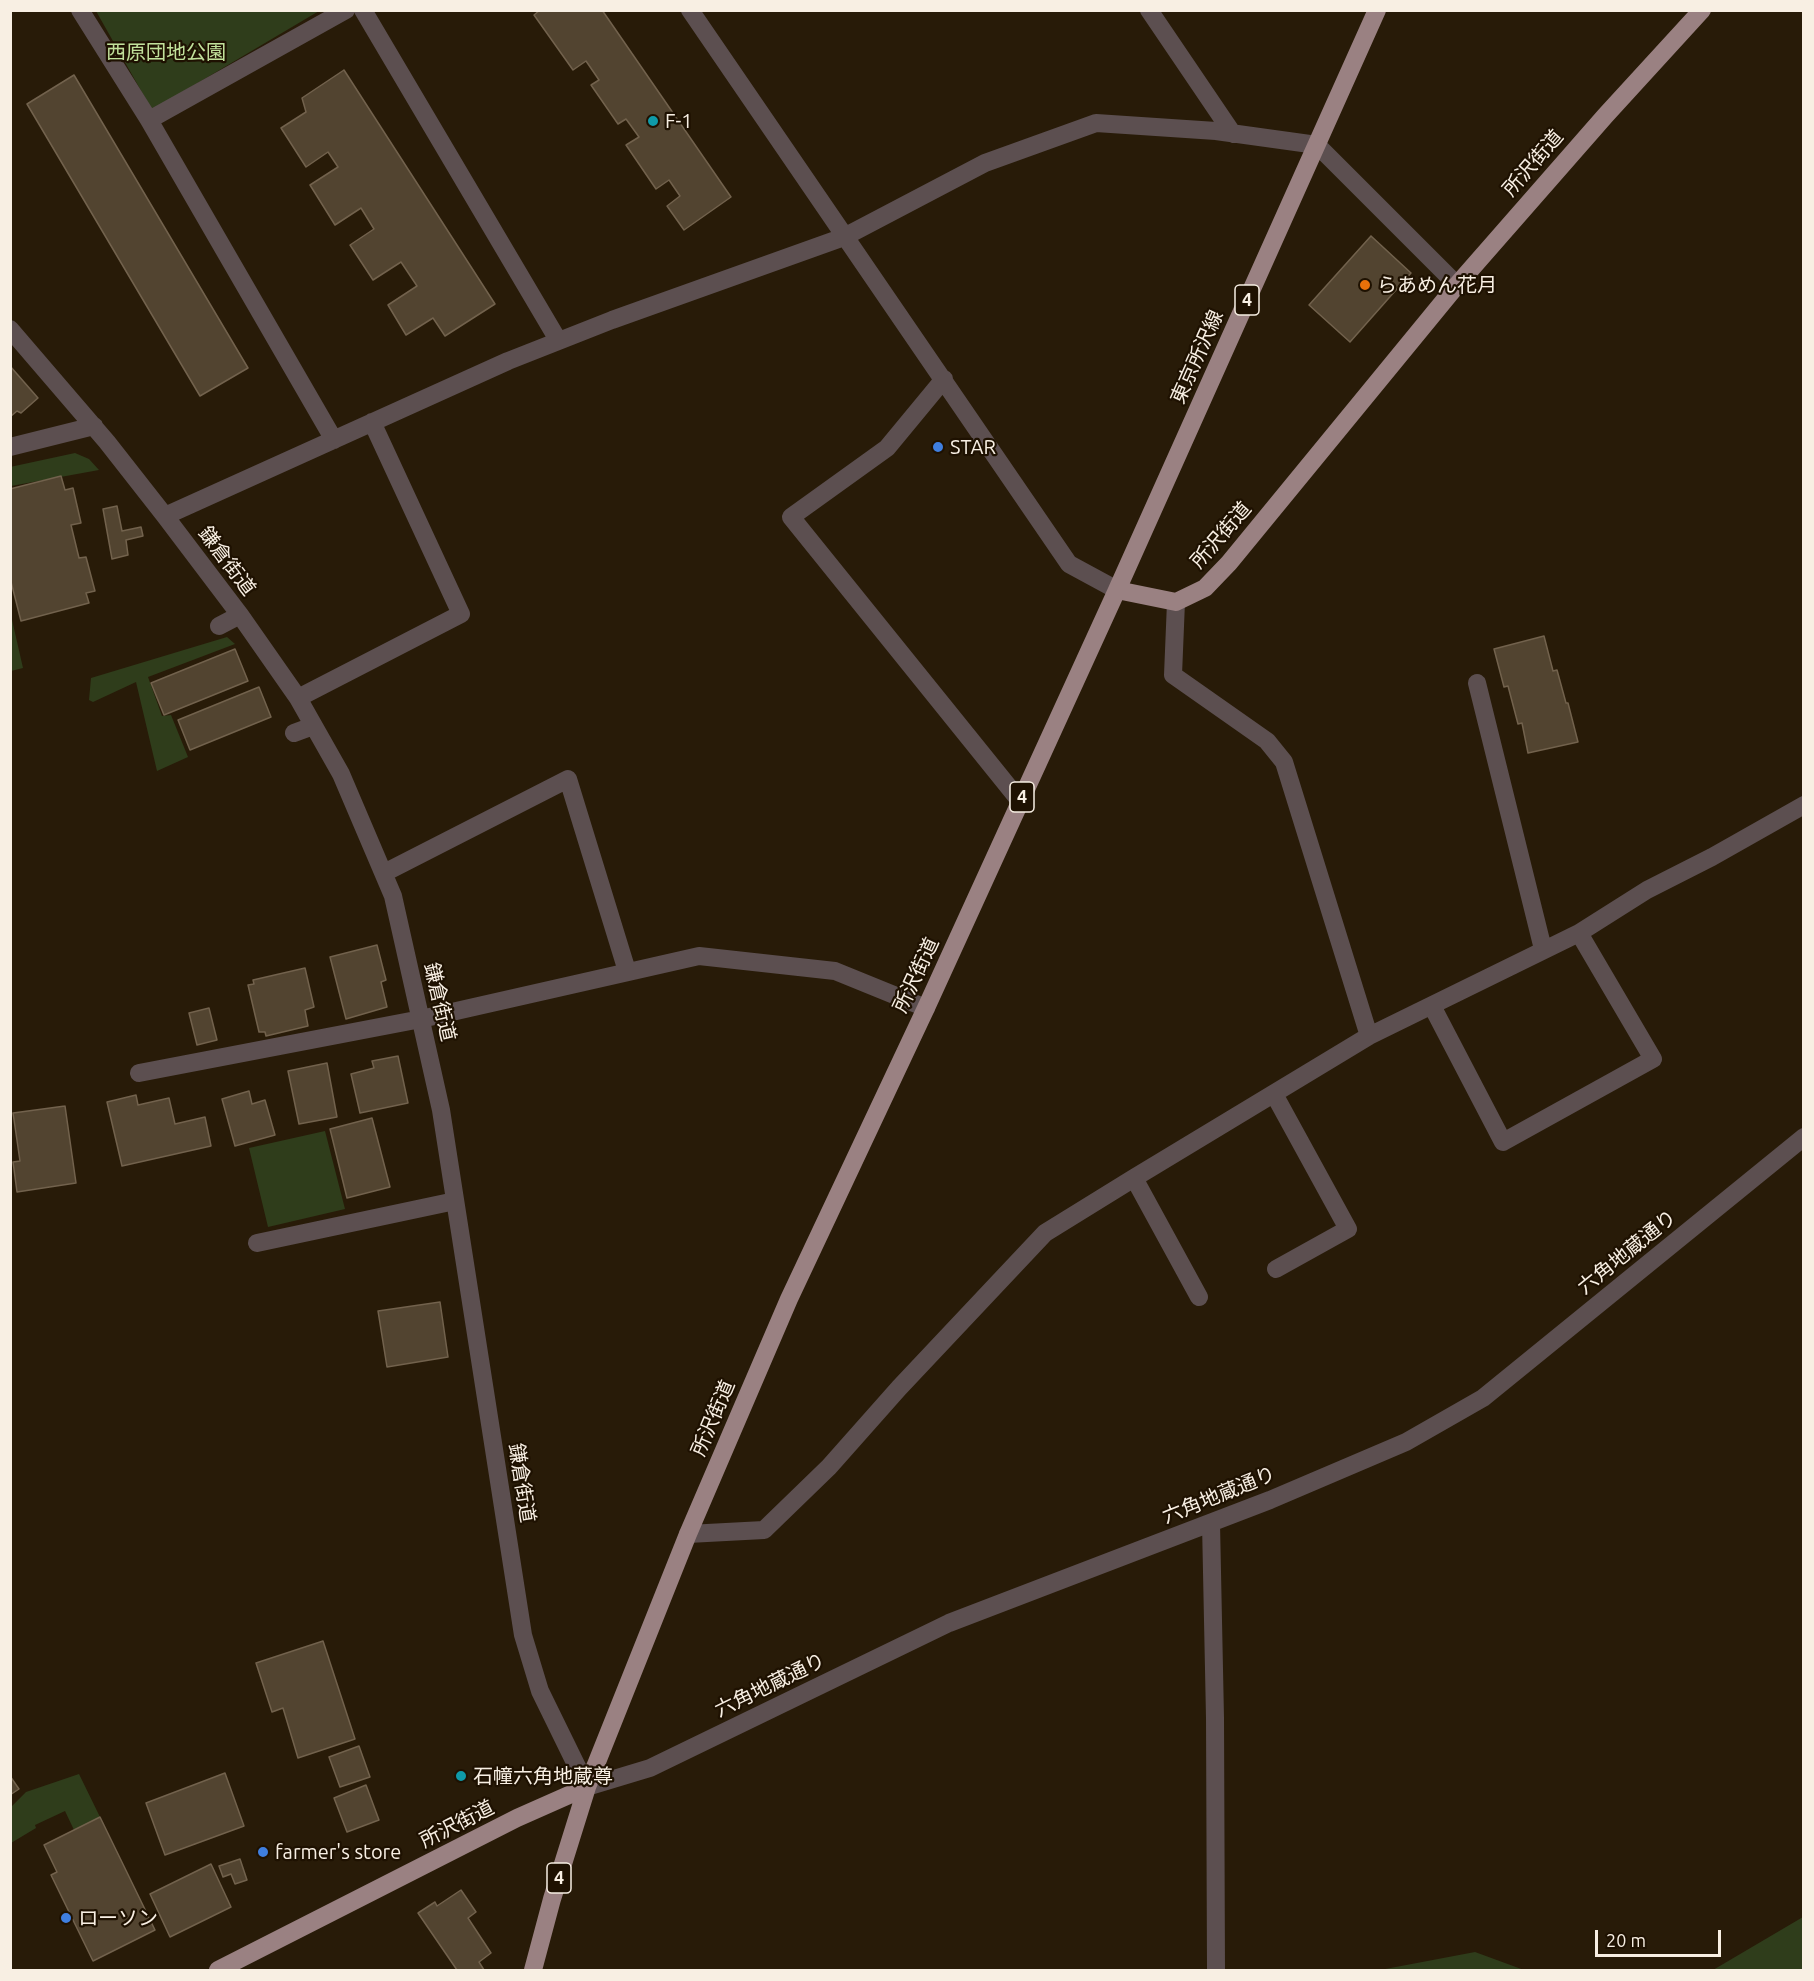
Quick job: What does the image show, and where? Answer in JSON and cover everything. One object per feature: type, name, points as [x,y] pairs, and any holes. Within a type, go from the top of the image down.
[{"type":"main road","name":"東京所沢線","points":[[1118,590],[1377,10]]},
{"type":"main road","name":"所沢街道","points":[[1176,602],[1204,588],[1229,563],[1457,285],[1605,116],[1702,10]]},
{"type":"main road","name":"所沢街道","points":[[218,1971],[517,1818],[587,1787],[688,1534],[789,1299],[1118,590]]},
{"type":"main road","points":[[1118,590],[1176,602]]},
{"type":"main road","name":"4","points":[[533,1971],[552,1899],[587,1787]]},
{"type":"street","points":[[80,10],[149,120],[334,440]]},
{"type":"street","points":[[149,120],[346,10]]},
{"type":"street","points":[[363,10],[558,340]]},
{"type":"street","points":[[1149,10],[1233,134]]},
{"type":"street","points":[[698,14],[844,237],[944,379],[1069,564],[1118,590]]},
{"type":"street","points":[[165,516],[508,361],[558,340],[844,237],[985,163],[1096,123],[1233,134],[1317,145],[1457,285]]},
{"type":"street","name":"鎌倉街道","points":[[10,329],[94,426],[165,516],[240,615],[298,699],[341,774],[384,873],[393,896],[441,1110],[523,1635],[540,1691],[587,1787]]},
{"type":"street","points":[[944,379],[886,448],[791,517],[1020,801]]},
{"type":"street","points":[[298,699],[461,614],[372,422]]},
{"type":"street","points":[[10,447],[94,426]]},
{"type":"street","points":[[1176,602],[1173,675],[1267,741],[1284,762],[1369,1036]]},
{"type":"street","points":[[219,626],[240,615]]},
{"type":"street","points":[[1477,683],[1543,950]]},
{"type":"street","points":[[294,733],[313,726]]},
{"type":"street","points":[[384,873],[568,779],[627,971]]},
{"type":"street","points":[[688,1534],[764,1530],[829,1467],[899,1388],[1045,1233],[1369,1036],[1579,933],[1647,890],[1712,857],[1803,805]]},
{"type":"street","points":[[1432,1006],[1503,1142],[1653,1059],[1579,933]]},
{"type":"street","points":[[139,1073],[420,1019],[699,956],[835,971],[926,1008]]},
{"type":"street","points":[[1274,1094],[1348,1229],[1276,1269]]},
{"type":"street","name":"六角地蔵通り","points":[[587,1787],[650,1768],[949,1623],[1211,1523],[1406,1442],[1483,1398],[1803,1137]]},
{"type":"street","points":[[1134,1178],[1199,1298]]},
{"type":"street","points":[[258,1243],[455,1201]]},
{"type":"street","points":[[1211,1523],[1215,1718],[1216,1971]]},
{"type":"green space","name":"西原団地公園","points":[[96,11],[319,11],[152,110]]},
{"type":"green space","points":[[75,453],[89,459],[99,470],[11,486],[10,467]]},
{"type":"green space","points":[[10,611],[23,668],[11,671],[10,671]]},
{"type":"green space","points":[[227,637],[235,644],[148,677],[162,716],[171,715],[188,757],[157,771],[136,682],[93,702],[89,700],[91,678]]},
{"type":"green space","points":[[325,1131],[345,1209],[268,1227],[249,1148]]},
{"type":"green space","points":[[79,1774],[100,1817],[74,1830],[65,1811],[35,1825],[36,1828],[11,1843],[11,1807],[26,1792]]},
{"type":"green space","points":[[1803,1917],[1803,1970],[1713,1970]]},
{"type":"green space","points":[[1475,1952],[1524,1970],[1380,1970]]},
{"type":"building","name":"F-1","points":[[540,10],[602,10],[731,197],[684,230],[667,206],[680,196],[669,180],[656,189],[626,145],[639,137],[626,119],[618,124],[591,85],[599,80],[586,61],[573,70],[534,15]]},
{"type":"building","points":[[344,70],[495,304],[445,336],[433,318],[406,335],[388,305],[417,286],[401,262],[373,280],[350,245],[374,229],[361,208],[335,225],[310,185],[338,167],[328,152],[306,167],[281,128],[306,112],[302,98]]},
{"type":"building","points":[[74,75],[248,368],[200,396],[27,104]]},
{"type":"building","points":[[1371,236],[1411,273],[1350,342],[1309,305]]},
{"type":"building","points":[[10,366],[38,398],[21,413],[17,411],[10,417]]},
{"type":"building","points":[[61,476],[65,490],[73,488],[81,523],[71,525],[79,558],[86,557],[95,591],[86,593],[89,603],[21,621],[10,578],[10,489]]},
{"type":"building","points":[[117,506],[122,531],[141,527],[143,536],[126,540],[128,555],[112,559],[103,509]]},
{"type":"building","points":[[1544,636],[1553,671],[1557,670],[1566,703],[1568,703],[1578,742],[1528,753],[1522,723],[1518,724],[1508,686],[1504,687],[1494,649]]},
{"type":"building","points":[[235,649],[248,681],[164,715],[151,683]]},
{"type":"building","points":[[259,687],[271,717],[190,750],[178,720]]},
{"type":"building","points":[[377,945],[386,980],[381,982],[387,1007],[346,1019],[330,957]]},
{"type":"building","points":[[305,968],[314,1007],[305,1010],[308,1026],[266,1036],[265,1032],[259,1032],[248,985],[254,984],[253,980]]},
{"type":"building","points":[[209,1008],[217,1040],[197,1045],[189,1013]]},
{"type":"building","points":[[398,1056],[408,1103],[360,1113],[351,1074],[374,1068],[372,1061]]},
{"type":"building","points":[[327,1063],[337,1117],[299,1124],[288,1071]]},
{"type":"building","points":[[249,1091],[252,1104],[265,1100],[275,1135],[235,1146],[222,1099]]},
{"type":"building","points":[[136,1095],[138,1105],[169,1098],[175,1124],[205,1117],[211,1146],[122,1166],[107,1102]]},
{"type":"building","points":[[65,1106],[76,1183],[17,1192],[13,1162],[20,1161],[13,1113]]},
{"type":"building","points":[[372,1118],[390,1187],[347,1198],[330,1129]]},
{"type":"building","points":[[440,1302],[448,1357],[387,1367],[378,1311]]},
{"type":"building","points":[[323,1641],[355,1739],[298,1758],[283,1708],[272,1712],[256,1663]]},
{"type":"building","points":[[359,1746],[370,1777],[340,1787],[329,1757]]},
{"type":"building","points":[[225,1773],[244,1826],[165,1855],[146,1803]]},
{"type":"building","points":[[10,1776],[19,1789],[10,1795]]},
{"type":"building","points":[[366,1785],[379,1820],[347,1832],[334,1798]]},
{"type":"building","points":[[100,1817],[155,1930],[93,1961],[51,1875],[57,1872],[44,1845]]},
{"type":"building","points":[[240,1859],[247,1880],[235,1884],[231,1874],[223,1877],[219,1866]]},
{"type":"building","points":[[211,1864],[231,1907],[170,1937],[150,1894]]},
{"type":"building","points":[[461,1890],[476,1912],[468,1918],[491,1953],[479,1962],[484,1970],[457,1970],[418,1913],[435,1902],[437,1906]]},
{"type":"place","name":"F-1","points":[[653,121]]},
{"type":"place","name":"らあめん花月","points":[[1365,285]]},
{"type":"place","name":"STAR","points":[[938,447]]},
{"type":"place","name":"石幢六角地蔵尊","points":[[461,1776]]},
{"type":"place","name":"farmer's store","points":[[263,1852]]},
{"type":"place","name":"ローソン","points":[[66,1918]]}]
